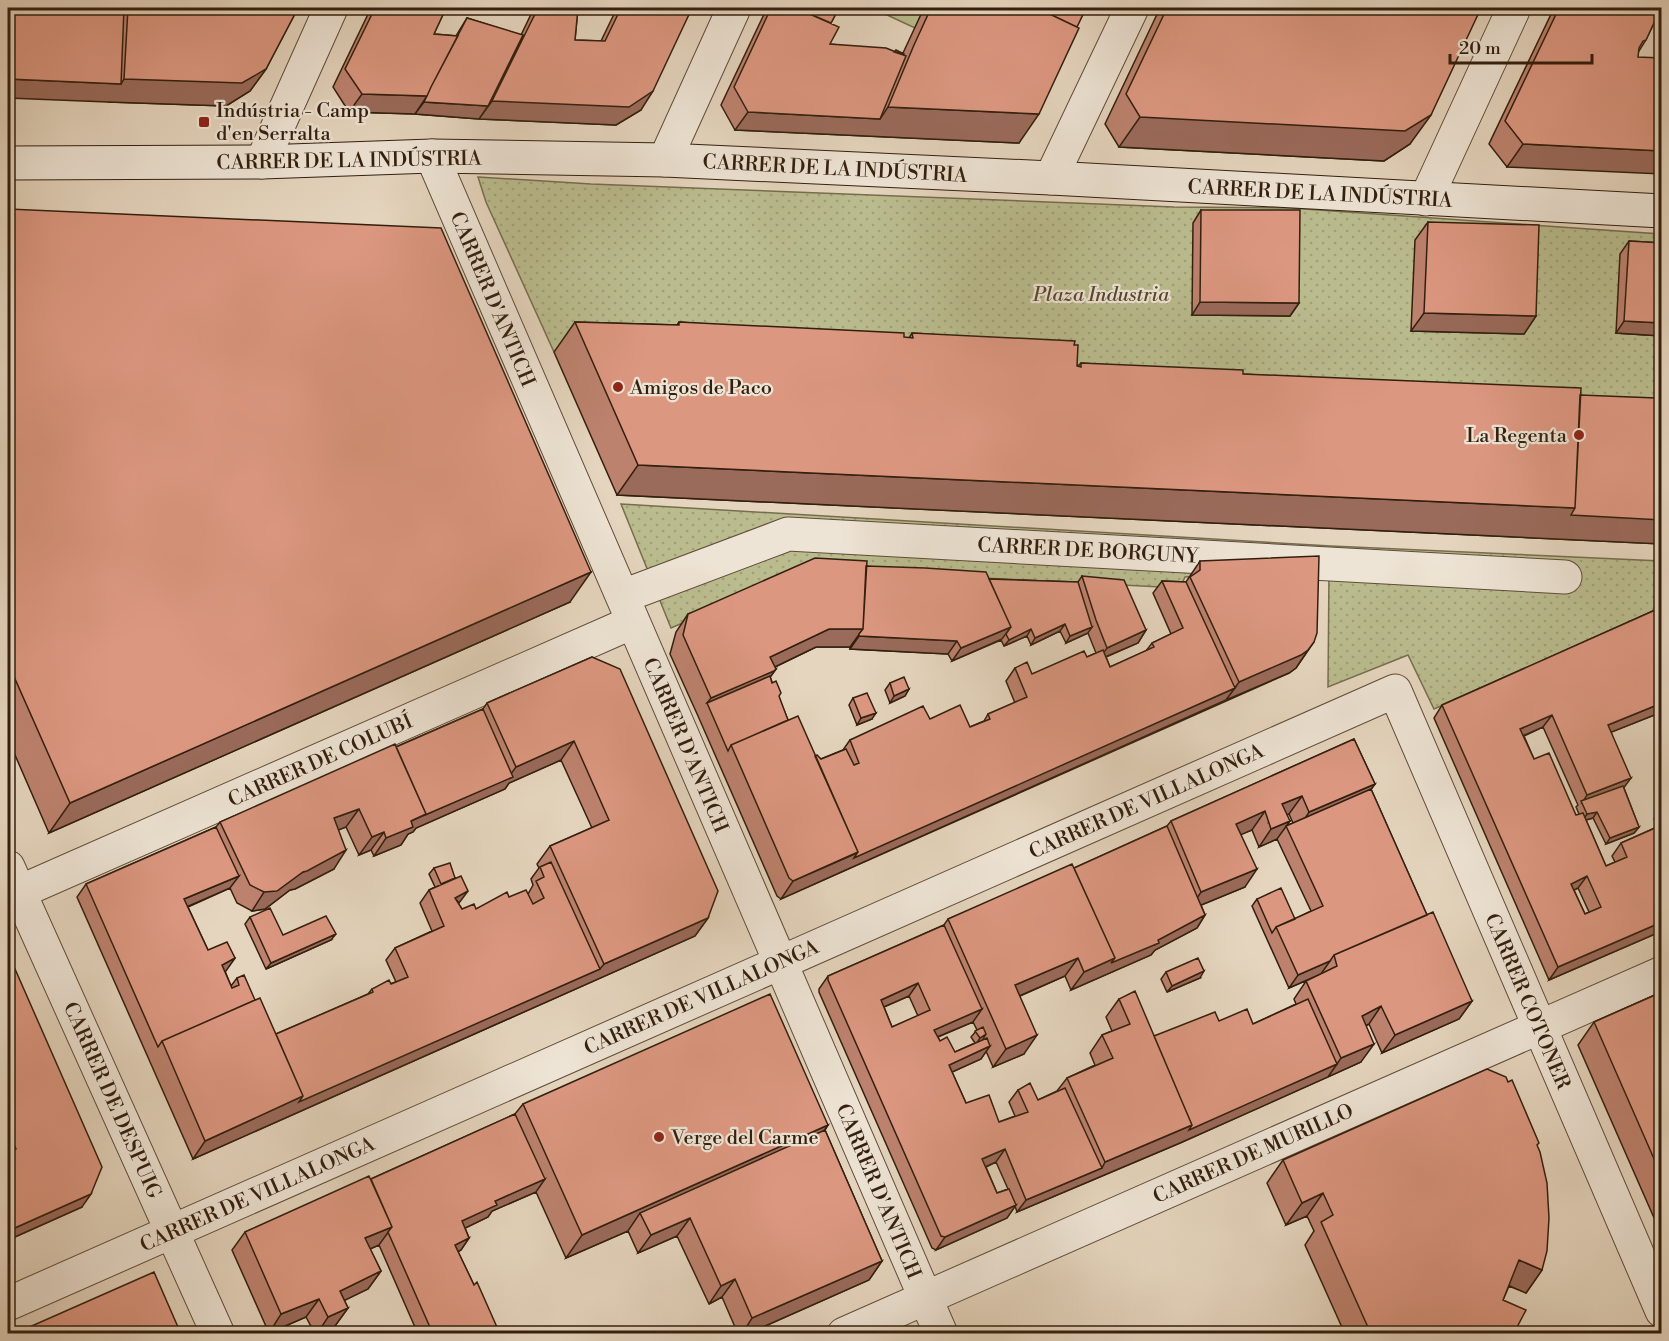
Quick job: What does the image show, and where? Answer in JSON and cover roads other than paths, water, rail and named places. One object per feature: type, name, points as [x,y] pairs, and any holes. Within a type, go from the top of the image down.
[{"type":"street","points":[[262,162],[331,8]]},
{"type":"street","points":[[665,160],[734,8]]},
{"type":"street","points":[[1052,178],[1132,8]]},
{"type":"street","points":[[1426,198],[1515,8]]},
{"type":"street","name":"CARRER DE LA INDÚSTRIA","points":[[8,163],[262,162],[432,156],[665,160],[1662,211]]},
{"type":"street","name":"CARRER D'ANTICH","points":[[432,156],[941,1334]]},
{"type":"street","name":"CARRER DE BORGUNY","points":[[628,611],[634,592],[788,534],[1564,577]]},
{"type":"street","name":"CARRER DE COLUBÍ","points":[[11,886],[628,611]]},
{"type":"street","name":"CARRER DE VILLALONGA","points":[[8,1304],[1395,691]]},
{"type":"street","name":"CARRER COTONER","points":[[1395,691],[1662,1311]]},
{"type":"street","name":"CARRER DE DESPUIG","points":[[11,886],[218,1334]]},
{"type":"street","name":"CARRER DE MURILLO","points":[[844,1334],[1662,973]]},
{"type":"place","name":"Indústria - Camp d'en Serralta","points":[[204,122]]},
{"type":"place","name":"Amigos de Paco","points":[[618,387]]},
{"type":"place","name":"La Regenta","points":[[1579,435]]},
{"type":"place","name":"Verge del Carme","points":[[659,1137]]},
{"type":"park label","name":"Plaza Industria","points":[[1101,294]]}]
